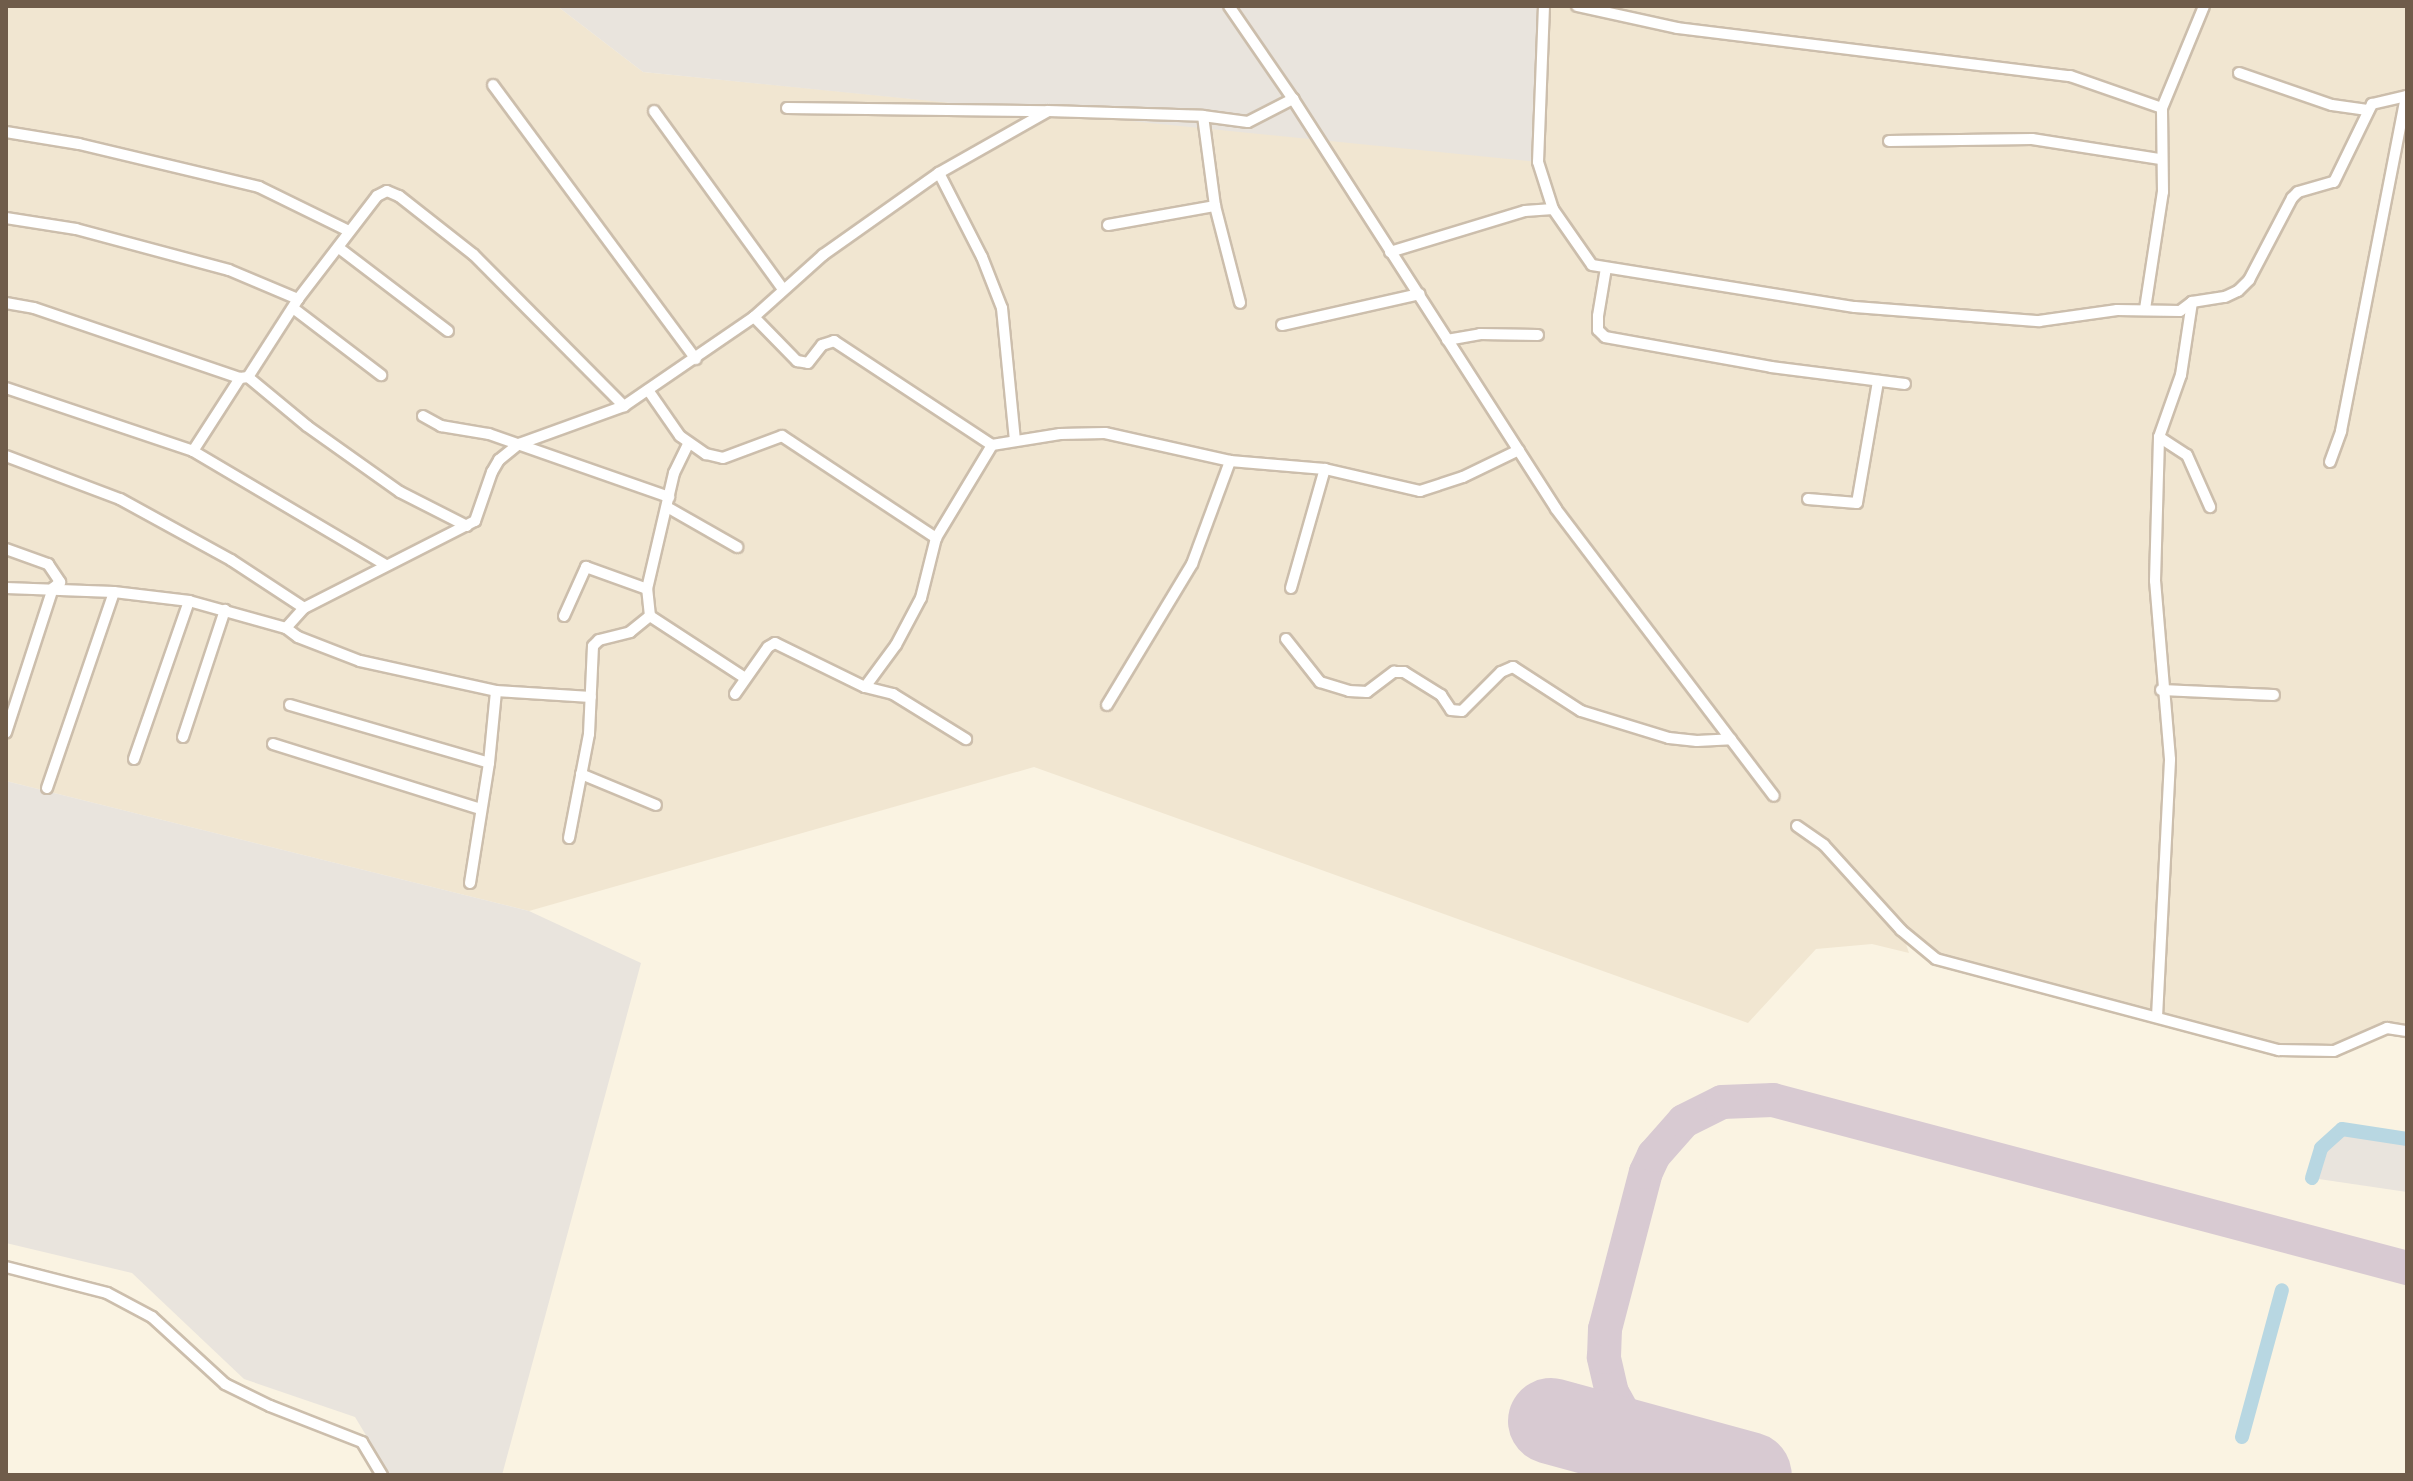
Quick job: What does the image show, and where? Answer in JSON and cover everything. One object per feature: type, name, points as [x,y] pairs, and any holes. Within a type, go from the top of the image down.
[{"type":"street","points":[[1229,6],[1420,294],[1556,509],[1774,796]]},
{"type":"street","points":[[1544,6],[1538,162],[1553,209],[1592,265],[1855,307],[2039,321],[2145,309],[2180,311],[2192,302],[2225,297],[2238,291],[2249,280],[2292,198],[2303,190],[2327,186],[2339,175],[2366,110],[2379,100],[2406,96],[2341,431],[2330,462]]},
{"type":"street","points":[[1577,6],[1677,28],[2070,76],[2162,108]]},
{"type":"street","points":[[2145,309],[2163,192],[2160,159],[2162,108],[2204,6]]},
{"type":"street","points":[[2239,73],[2332,105],[2366,110]]},
{"type":"street","points":[[493,85],[696,359]]},
{"type":"street","points":[[787,108],[1048,111],[1203,116],[1248,122],[1293,99]]},
{"type":"street","points":[[654,111],[783,289]]},
{"type":"street","points":[[286,628],[304,608],[384,564],[475,521],[499,460],[519,444],[624,406],[754,317],[823,255],[939,173],[1048,111]]},
{"type":"street","points":[[1203,116],[1215,206],[1240,303]]},
{"type":"street","points":[[6,132],[79,144],[259,187],[349,231]]},
{"type":"street","points":[[1889,141],[2032,139],[2160,159]]},
{"type":"street","points":[[939,173],[982,257],[1002,308],[1015,440]]},
{"type":"street","points":[[193,451],[349,231],[377,196],[387,191],[399,196],[474,255],[624,406]]},
{"type":"street","points":[[1108,225],[1215,206]]},
{"type":"street","points":[[1390,252],[1525,211],[1553,209]]},
{"type":"street","points":[[6,218],[76,229],[229,270],[295,304],[381,375]]},
{"type":"street","points":[[339,248],[448,331]]},
{"type":"street","points":[[1606,268],[1598,316],[1598,330],[1605,337],[1771,367],[1905,384]]},
{"type":"street","points":[[1282,325],[1420,294]]},
{"type":"street","points":[[2157,1017],[2170,759],[2161,690],[2155,581],[2159,437],[2181,375],[2192,302]]},
{"type":"street","points":[[6,303],[34,308],[244,378],[400,492],[467,526]]},
{"type":"street","points":[[754,317],[797,361],[808,363],[822,345],[834,341],[992,445],[1060,434],[1105,433],[1230,461],[1325,469],[1420,491],[1463,477],[1519,450]]},
{"type":"street","points":[[1447,340],[1480,334],[1538,335]]},
{"type":"street","points":[[1808,499],[1857,503],[1878,381]]},
{"type":"street","points":[[6,388],[193,451],[384,564]]},
{"type":"street","points":[[648,390],[666,420],[688,444],[706,454],[723,458],[782,436],[936,538]]},
{"type":"street","points":[[423,416],[441,426],[519,444],[668,502],[737,547]]},
{"type":"street","points":[[2159,437],[2187,455],[2210,507]]},
{"type":"street","points":[[650,616],[647,589],[674,473],[688,444]]},
{"type":"street","points":[[865,687],[896,645],[921,598],[936,538],[992,445]]},
{"type":"street","points":[[6,456],[120,499],[231,560],[304,608]]},
{"type":"street","points":[[1107,705],[1192,564],[1230,461]]},
{"type":"street","points":[[1291,588],[1325,469]]},
{"type":"street","points":[[6,549],[48,564],[60,582],[53,588],[6,733]]},
{"type":"street","points":[[564,616],[586,567],[647,589]]},
{"type":"street","points":[[6,588],[114,592],[189,601],[286,628],[298,637],[360,661],[496,691],[591,697]]},
{"type":"street","points":[[47,788],[114,592]]},
{"type":"street","points":[[134,759],[189,601]]},
{"type":"street","points":[[183,737],[225,610]]},
{"type":"street","points":[[650,616],[745,678]]},
{"type":"street","points":[[569,838],[591,697],[593,646],[599,640],[630,632],[650,616]]},
{"type":"street","points":[[1286,639],[1320,682],[1349,691],[1367,692],[1394,672],[1404,672],[1441,695],[1451,710],[1462,711],[1501,672],[1513,667],[1581,711],[1669,738],[1697,741],[1731,739]]},
{"type":"street","points":[[735,694],[768,647],[775,643],[865,687],[893,694],[966,739]]},
{"type":"street","points":[[2161,690],[2274,695]]},
{"type":"street","points":[[470,883],[489,763],[496,691]]},
{"type":"street","points":[[290,705],[489,763]]},
{"type":"street","points":[[273,744],[480,809]]},
{"type":"street","points":[[581,774],[656,805]]},
{"type":"street","points":[[1797,826],[1824,845],[1901,930],[1936,959],[2279,1050],[2316,1053],[2358,1043],[2387,1028],[2407,1031]]},
{"type":"street","points":[[6,1267],[107,1293],[152,1317],[225,1384],[270,1406],[362,1442],[382,1475]]},
{"type":"shaded area","points":[[6,6],[557,6],[643,72],[1538,161],[1537,6],[2407,6],[2407,1031],[2399,1029],[2334,1051],[2279,1050],[1936,959],[1902,932],[1909,953],[1872,944],[1816,949],[1748,1023],[1034,767],[529,911],[6,781]]},
{"type":"shaded area","points":[[557,6],[1537,6],[1538,162],[643,72]]},
{"type":"shaded area","points":[[6,781],[529,911],[641,963],[502,1475],[390,1475],[355,1417],[244,1379],[132,1273],[6,1243]]},
{"type":"shaded area","points":[[2342,1129],[2407,1139],[2407,1192],[2312,1178],[2321,1148]]},
{"type":"waterway","points":[[2312,1178],[2321,1148],[2342,1129],[2407,1139]]},
{"type":"waterway","points":[[2242,1437],[2282,1290]]},
{"type":"taxiway","points":[[1652,1448],[1630,1425],[1612,1393],[1604,1357],[1605,1329],[1646,1172],[1654,1155],[1684,1121],[1722,1102],[1773,1100],[2407,1268]]},
{"type":"runway","points":[[1551,1421],[1749,1475]]}]
